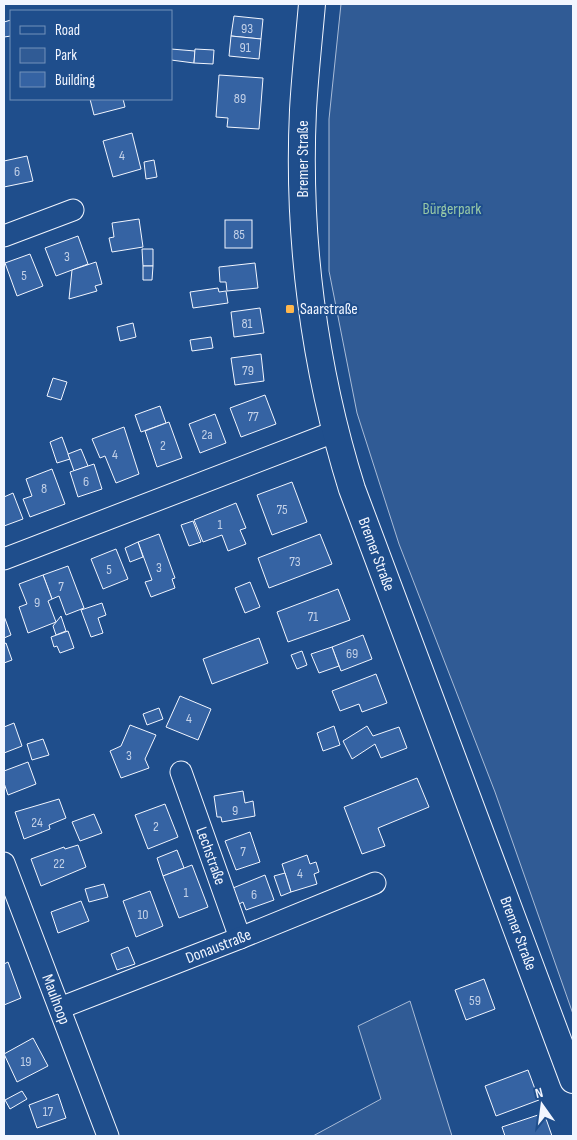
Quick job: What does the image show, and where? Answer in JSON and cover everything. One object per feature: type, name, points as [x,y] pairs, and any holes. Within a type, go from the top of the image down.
[{"type":"main road","name":"Bremer Straße","points":[[312,4],[303,110],[303,204],[312,306],[334,432],[355,497],[573,1080]]},
{"type":"street","points":[[4,236],[73,210]]},
{"type":"street","points":[[4,559],[334,432]]},
{"type":"street","name":"Lechstraße","points":[[181,772],[240,938]]},
{"type":"street","name":"Maulhoop","points":[[4,863],[108,1136]]},
{"type":"street","name":"Donaustraße","points":[[60,1008],[375,883]]},
{"type":"green space","name":"Bürgerpark","points":[[341,4],[573,4],[573,1014],[495,792],[399,544],[357,413],[329,271],[329,119]]},
{"type":"green space","points":[[410,1001],[452,1136],[313,1136],[381,1099],[358,1026]]},
{"type":"building","points":[[234,16],[263,19],[261,39],[231,36]]},
{"type":"building","points":[[10,20],[10,36],[4,37],[4,22]]},
{"type":"building","points":[[231,36],[261,39],[259,59],[229,56]]},
{"type":"building","points":[[172,49],[195,51],[194,63],[172,60]]},
{"type":"building","points":[[195,49],[214,50],[213,64],[194,63]]},
{"type":"building","points":[[219,75],[263,78],[259,129],[227,127],[228,118],[216,117]]},
{"type":"building","points":[[90,100],[123,100],[125,107],[94,115]]},
{"type":"building","points":[[132,133],[141,169],[113,177],[103,141]]},
{"type":"building","points":[[27,156],[33,181],[4,187],[4,161]]},
{"type":"building","points":[[154,160],[157,177],[146,179],[144,162]]},
{"type":"building","points":[[139,219],[143,247],[112,252],[109,238],[114,237],[112,223]]},
{"type":"building","points":[[225,220],[252,220],[252,248],[225,248]]},
{"type":"building","points":[[78,236],[88,264],[56,276],[45,248]]},
{"type":"building","points":[[142,249],[153,249],[153,266],[143,266]]},
{"type":"building","points":[[30,254],[43,286],[17,296],[5,263]]},
{"type":"building","points":[[96,262],[102,284],[95,286],[97,291],[69,299],[72,270]]},
{"type":"building","points":[[255,263],[258,288],[227,291],[226,282],[220,282],[219,267]]},
{"type":"building","points":[[143,266],[153,266],[152,280],[143,280]]},
{"type":"building","points":[[218,288],[219,292],[226,291],[228,303],[193,308],[190,292]]},
{"type":"building","points":[[260,308],[264,333],[234,337],[231,312]]},
{"type":"building","points":[[133,323],[136,337],[120,341],[117,327]]},
{"type":"building","points":[[211,337],[213,348],[192,351],[190,340]]},
{"type":"building","points":[[261,354],[264,381],[235,385],[231,358]]},
{"type":"building","points":[[53,378],[67,382],[61,400],[47,396]]},
{"type":"building","points":[[265,395],[276,424],[241,437],[230,408]]},
{"type":"building","points":[[160,406],[166,423],[141,432],[135,415]]},
{"type":"building","points":[[215,414],[226,443],[200,453],[189,424]]},
{"type":"building","points":[[169,422],[182,458],[157,467],[145,431]]},
{"type":"building","points":[[124,427],[139,474],[116,483],[105,456],[100,458],[92,439]]},
{"type":"building","points":[[62,437],[70,459],[57,463],[50,442]]},
{"type":"building","points":[[81,449],[88,466],[74,471],[68,454]]},
{"type":"building","points":[[94,464],[102,489],[78,497],[70,472]]},
{"type":"building","points":[[52,469],[65,504],[30,517],[23,499],[32,496],[26,479]]},
{"type":"building","points":[[292,482],[307,522],[272,535],[257,495]]},
{"type":"building","points":[[13,493],[23,519],[4,526],[4,497]]},
{"type":"building","points":[[236,503],[246,528],[240,530],[246,544],[228,551],[222,535],[203,542],[194,520]]},
{"type":"building","points":[[193,521],[201,542],[189,546],[181,525]]},
{"type":"building","points":[[159,534],[175,578],[172,579],[175,588],[151,597],[145,582],[152,580],[138,542]]},
{"type":"building","points":[[320,534],[332,564],[269,588],[258,558]]},
{"type":"building","points":[[138,542],[143,557],[130,562],[125,548]]},
{"type":"building","points":[[116,549],[128,579],[103,589],[91,559]]},
{"type":"building","points":[[68,566],[84,608],[66,615],[59,596],[52,599],[43,575]]},
{"type":"building","points":[[43,575],[52,599],[48,601],[56,622],[28,633],[19,607],[27,604],[19,584]]},
{"type":"building","points":[[250,582],[260,607],[245,613],[235,588]]},
{"type":"building","points":[[338,589],[350,620],[288,642],[277,612]]},
{"type":"building","points":[[102,603],[106,615],[98,618],[103,633],[91,637],[81,610]]},
{"type":"building","points":[[4,616],[11,635],[4,638]]},
{"type":"building","points":[[61,616],[66,631],[56,635],[53,626]]},
{"type":"building","points":[[68,631],[74,648],[60,653],[57,646],[54,647],[51,637]]},
{"type":"building","points":[[363,635],[372,659],[341,671],[332,647]]},
{"type":"building","points":[[259,638],[268,663],[212,684],[203,659]]},
{"type":"building","points":[[6,643],[12,660],[4,663],[4,644]]},
{"type":"building","points":[[332,647],[339,666],[319,673],[311,654]]},
{"type":"building","points":[[302,651],[307,665],[297,669],[291,655]]},
{"type":"building","points":[[376,674],[387,703],[362,712],[359,704],[340,711],[332,691]]},
{"type":"building","points":[[180,696],[211,709],[198,740],[166,727]]},
{"type":"building","points":[[159,708],[163,719],[147,725],[143,714]]},
{"type":"building","points":[[14,723],[22,746],[4,753],[4,727]]},
{"type":"building","points":[[130,725],[156,735],[145,759],[149,768],[121,778],[110,751],[121,746]]},
{"type":"building","points":[[334,726],[340,745],[323,751],[317,733]]},
{"type":"building","points":[[367,726],[373,736],[399,727],[407,748],[381,758],[375,744],[352,759],[343,741]]},
{"type":"building","points":[[43,739],[49,755],[32,760],[27,744]]},
{"type":"building","points":[[28,762],[36,784],[8,795],[4,783],[4,771]]},
{"type":"building","points":[[417,778],[429,807],[378,828],[385,846],[362,854],[344,807]]},
{"type":"building","points":[[243,791],[245,803],[253,801],[255,816],[222,822],[221,817],[217,817],[214,796]]},
{"type":"building","points":[[59,799],[66,818],[49,825],[50,829],[24,839],[15,812]]},
{"type":"building","points":[[165,804],[178,837],[148,849],[135,815]]},
{"type":"building","points":[[94,814],[102,833],[80,841],[72,822]]},
{"type":"building","points":[[250,832],[260,862],[236,870],[225,841]]},
{"type":"building","points":[[78,845],[86,867],[41,886],[31,859],[64,847],[65,849]]},
{"type":"building","points":[[177,850],[184,868],[163,876],[157,858]]},
{"type":"building","points":[[307,855],[310,864],[316,862],[319,872],[314,874],[317,884],[291,892],[282,864]]},
{"type":"building","points":[[192,865],[208,907],[179,918],[163,876]]},
{"type":"building","points":[[285,873],[291,892],[281,896],[274,876]]},
{"type":"building","points":[[265,875],[274,900],[246,910],[243,902],[239,904],[233,888]]},
{"type":"building","points":[[104,884],[108,897],[89,902],[85,889]]},
{"type":"building","points":[[150,891],[163,926],[136,937],[123,901]]},
{"type":"building","points":[[81,901],[89,921],[58,933],[51,912]]},
{"type":"building","points":[[128,947],[135,964],[117,970],[111,954]]},
{"type":"building","points":[[8,962],[21,998],[4,1005],[4,964]]},
{"type":"building","points":[[484,979],[495,1009],[466,1020],[455,990]]},
{"type":"building","points":[[33,1038],[48,1066],[17,1082],[4,1054]]},
{"type":"building","points":[[528,1070],[539,1100],[496,1116],[485,1086]]},
{"type":"building","points":[[22,1091],[27,1099],[10,1109],[5,1100]]},
{"type":"building","points":[[58,1094],[66,1118],[37,1128],[29,1105]]},
{"type":"building","points":[[544,1113],[552,1136],[505,1136],[502,1127]]},
{"type":"place","name":"Saarstraße","points":[[290,309]]}]
